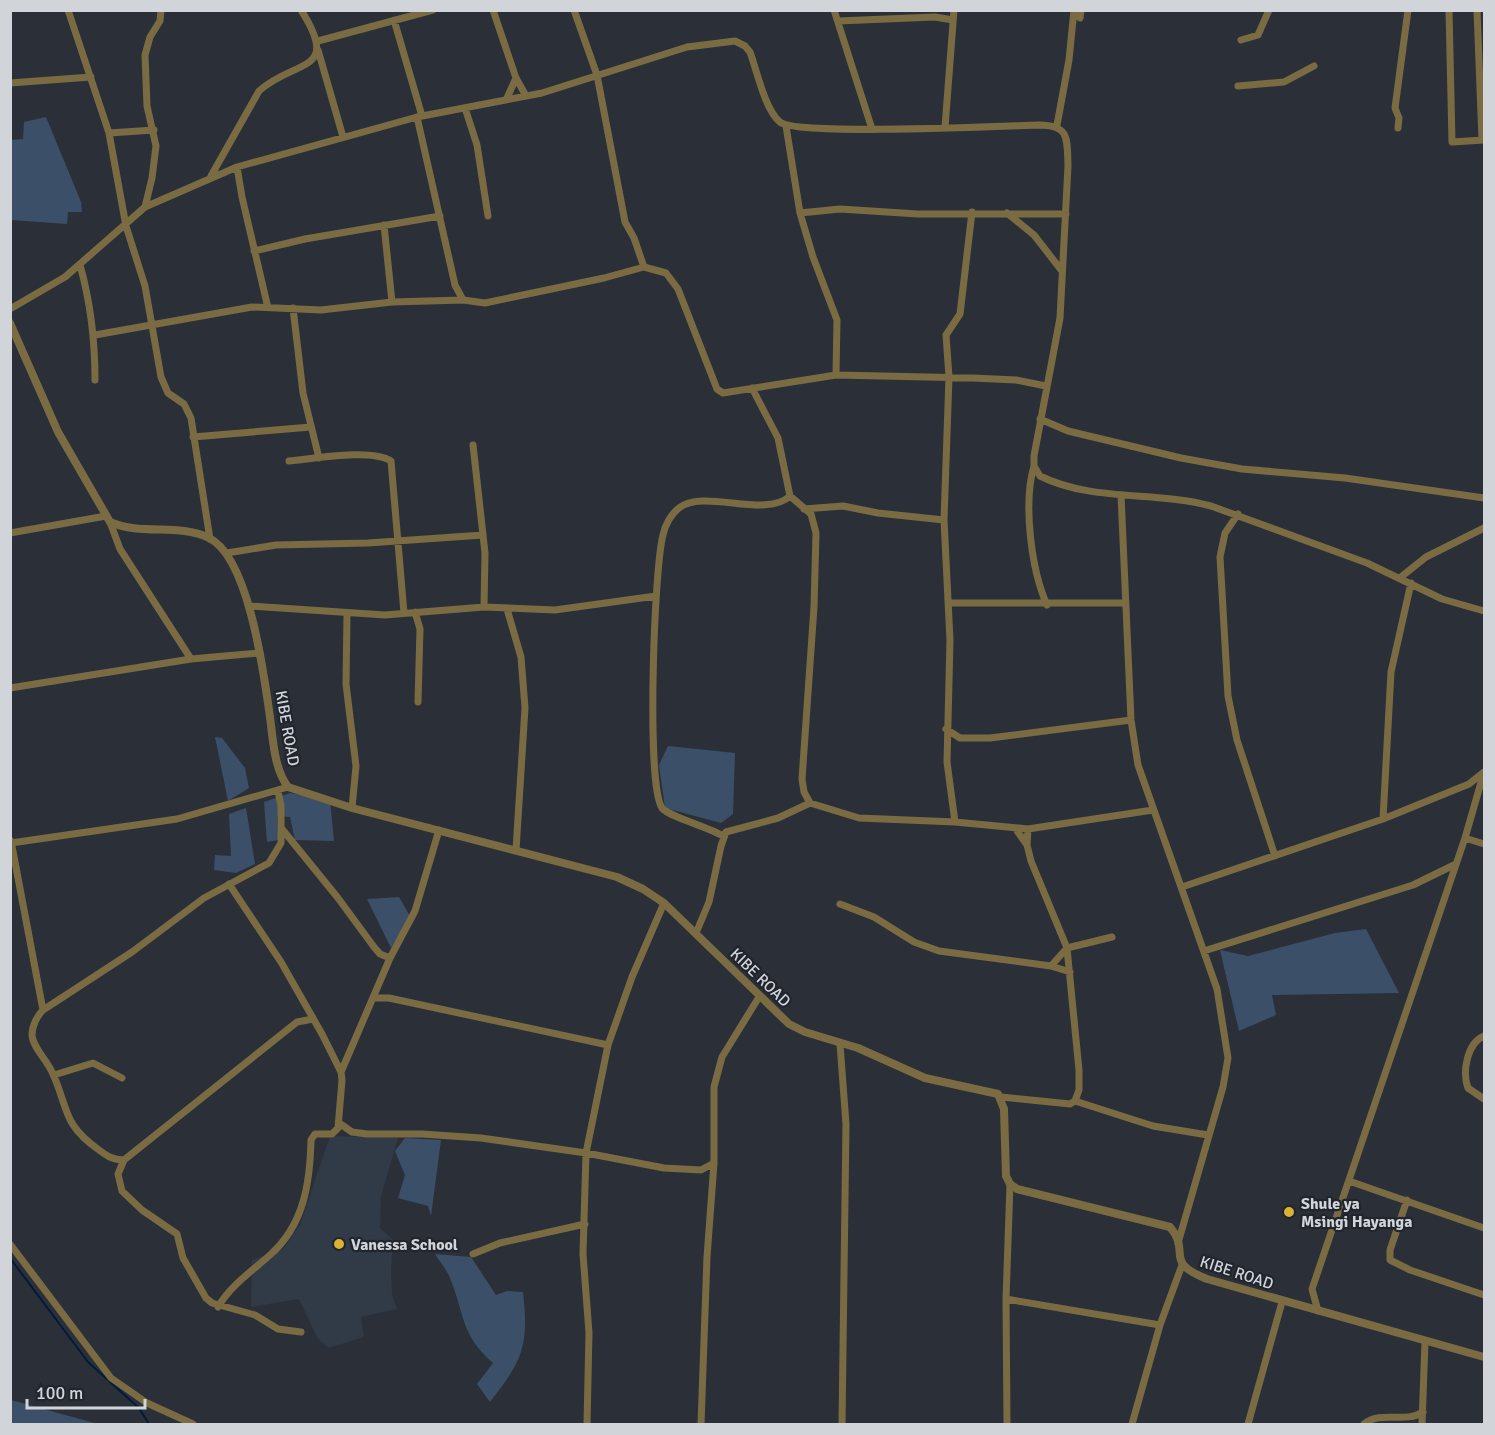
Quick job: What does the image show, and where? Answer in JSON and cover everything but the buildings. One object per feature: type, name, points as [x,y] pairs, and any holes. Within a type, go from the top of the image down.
[{"type":"street","points":[[68,10],[109,133],[126,226],[145,286],[165,388],[189,411],[210,539]]},
{"type":"street","points":[[145,207],[154,167],[154,130],[147,106],[145,55],[150,37],[160,21],[161,10]]},
{"type":"street","points":[[301,10],[318,45],[344,137]]},
{"type":"street","points":[[212,176],[259,91],[267,84],[303,67],[312,60],[318,45],[433,10]]},
{"type":"street","points":[[493,10],[516,78],[526,96]]},
{"type":"street","points":[[574,10],[597,75],[621,208],[644,267]]},
{"type":"street","points":[[834,10],[872,129]]},
{"type":"street","points":[[945,127],[954,10]]},
{"type":"street","points":[[1057,125],[1069,60],[1074,10]]},
{"type":"street","points":[[1240,40],[1258,35],[1269,10]]},
{"type":"street","points":[[1398,128],[1399,118],[1395,108],[1408,10]]},
{"type":"street","points":[[1449,10],[1452,142],[1483,140],[1478,10]]},
{"type":"street","points":[[838,21],[935,17],[953,20]]},
{"type":"street","points":[[394,20],[419,117],[455,285],[462,300]]},
{"type":"street","points":[[10,309],[51,287],[80,266],[145,207],[212,176],[237,167],[419,117],[526,96],[687,47],[735,41],[745,46],[750,52],[769,105],[777,118],[786,126],[800,213],[813,257],[837,320],[836,375]]},
{"type":"street","points":[[1238,86],[1284,82],[1314,66]]},
{"type":"street","points":[[10,83],[91,77]]},
{"type":"street","points":[[507,98],[516,78]]},
{"type":"street","points":[[465,108],[477,145],[488,216]]},
{"type":"street","points":[[786,126],[872,129],[1057,125],[1062,129],[1067,144],[1066,214],[1057,346],[1046,386],[1034,466],[1028,486],[1028,503],[1039,582],[1047,605]]},
{"type":"street","points":[[109,133],[154,130]]},
{"type":"street","points":[[237,167],[268,308]]},
{"type":"street","points":[[800,213],[840,209],[918,214],[972,212],[1066,214]]},
{"type":"street","points":[[955,822],[948,775],[946,729],[950,603],[944,520],[949,377],[946,335],[960,314],[972,212]]},
{"type":"street","points":[[1007,213],[1034,235],[1063,272]]},
{"type":"street","points":[[254,250],[440,216]]},
{"type":"street","points":[[384,225],[392,302]]},
{"type":"street","points":[[80,266],[91,306],[95,335],[95,380]]},
{"type":"street","points":[[95,335],[252,307],[335,309],[392,302],[462,300],[485,303],[604,278],[644,267],[666,273],[678,289],[717,389],[723,393],[836,375],[1016,380],[1046,386]]},
{"type":"street","points":[[293,308],[297,359],[320,458]]},
{"type":"street","points":[[10,323],[58,432],[108,519],[120,549],[191,659]]},
{"type":"street","points":[[752,388],[778,438],[790,496],[814,521],[816,533],[814,607],[802,779],[804,792],[810,803]]},
{"type":"street","points":[[1040,419],[1068,430],[1205,463],[1345,478],[1485,498]]},
{"type":"street","points":[[193,437],[242,435],[311,427]]},
{"type":"street","points":[[474,445],[483,535],[484,607]]},
{"type":"street","points":[[289,461],[376,456],[391,461],[404,613]]},
{"type":"street","points":[[1034,466],[1040,476],[1051,482],[1121,495],[1192,501],[1238,514],[1401,578],[1449,601],[1485,611]]},
{"type":"street","points":[[1121,495],[1131,720],[1138,765],[1217,989],[1227,1058],[1223,1087],[1178,1243]]},
{"type":"street","points":[[723,836],[698,823],[671,816],[658,800],[654,759],[656,596],[663,532],[672,514],[681,506],[695,502],[771,503],[784,501],[790,496]]},
{"type":"street","points":[[804,509],[843,506],[878,513],[944,520]]},
{"type":"street","points":[[1238,514],[1225,533],[1220,557],[1228,696],[1237,740],[1275,856]]},
{"type":"street","points":[[10,533],[108,519]]},
{"type":"street","name":"KIBE ROAD","points":[[108,519],[136,530],[185,531],[210,539],[227,553],[249,606],[260,653],[275,751],[283,781],[288,787],[352,808],[617,877],[643,889],[664,903],[789,1024],[804,1032],[858,1048],[925,1078],[993,1091],[1001,1097]]},
{"type":"street","points":[[1401,578],[1426,557],[1485,528]]},
{"type":"street","points":[[227,553],[276,545],[483,535]]},
{"type":"street","points":[[1383,819],[1392,672],[1411,583]]},
{"type":"street","points":[[249,606],[347,614],[404,613],[484,607],[580,608],[656,596]]},
{"type":"street","points":[[950,603],[1047,605],[1125,603]]},
{"type":"street","points":[[507,609],[520,657],[525,708],[516,850]]},
{"type":"street","points":[[418,702],[420,629],[425,611]]},
{"type":"street","points":[[416,612],[420,629]]},
{"type":"street","points":[[347,614],[346,684],[355,758],[352,808]]},
{"type":"street","points":[[10,688],[191,659],[260,653]]},
{"type":"street","points":[[946,729],[960,738],[990,738],[1131,720]]},
{"type":"street","points":[[1182,887],[1383,819],[1469,784],[1484,772]]},
{"type":"street","points":[[1318,1311],[1311,1292],[1465,838],[1484,772]]},
{"type":"street","points":[[42,1010],[12,860],[11,842],[177,819],[288,787]]},
{"type":"street","points":[[124,1160],[108,1156],[76,1132],[64,1110],[54,1075],[32,1035],[35,1021],[42,1010],[132,952],[204,898],[268,863],[280,843],[282,829],[278,791]]},
{"type":"street","points":[[696,933],[709,902],[723,836],[731,829],[778,818],[810,803],[859,819],[955,822],[1028,829],[1153,810]]},
{"type":"street","points":[[1015,828],[1027,845]]},
{"type":"street","points":[[282,829],[374,947],[390,958]]},
{"type":"street","points":[[1028,829],[1027,845],[1034,871],[1067,948],[1079,1070],[1079,1090],[1075,1101]]},
{"type":"street","points":[[218,1307],[236,1283],[270,1255],[300,1215],[306,1192],[312,1137],[320,1133],[335,1133],[339,1123],[341,1072],[390,958],[415,910],[439,830]]},
{"type":"street","points":[[1465,838],[1485,844]]},
{"type":"street","points":[[1204,951],[1413,885],[1454,865]]},
{"type":"street","points":[[229,884],[281,962],[341,1072]]},
{"type":"street","points":[[587,1425],[589,1344],[583,1254],[586,1153],[608,1045],[632,977],[664,903]]},
{"type":"street","points":[[840,904],[874,917],[923,946],[963,956],[1051,966],[1070,972]]},
{"type":"street","points":[[1051,966],[1067,948],[1112,937]]},
{"type":"street","points":[[381,980],[389,998]]},
{"type":"street","points":[[701,1425],[707,1257],[714,1163],[713,1098],[717,1071],[729,1043],[759,997]]},
{"type":"street","points":[[373,998],[389,998],[608,1045]]},
{"type":"street","points":[[302,1332],[278,1329],[255,1315],[218,1307],[206,1298],[183,1258],[177,1234],[142,1210],[122,1191],[118,1174],[124,1160],[297,1022],[313,1019]]},
{"type":"street","points":[[1485,1036],[1475,1042],[1465,1074],[1468,1088],[1485,1099]]},
{"type":"street","points":[[840,1044],[846,1124],[842,1425]]},
{"type":"street","points":[[331,1053],[348,1055]]},
{"type":"street","points":[[54,1075],[93,1063],[123,1078]]},
{"type":"street","points":[[1007,1425],[1006,1299],[1010,1184],[1004,1167],[1004,1109],[1001,1097],[1064,1104],[1075,1101],[1153,1126],[1208,1134]]},
{"type":"street","points":[[339,1123],[352,1132],[472,1137],[586,1153],[664,1168],[701,1170],[714,1163]]},
{"type":"street","points":[[701,1170],[713,1181]]},
{"type":"street","points":[[1349,1181],[1485,1228]]},
{"type":"street","points":[[1010,1184],[1030,1194],[1164,1225],[1175,1233],[1178,1243]]},
{"type":"street","points":[[1407,1200],[1390,1250],[1390,1260],[1410,1270],[1485,1295]]},
{"type":"street","points":[[473,1254],[501,1243],[585,1224]]},
{"type":"street","name":"KIBE ROAD","points":[[1178,1243],[1182,1265],[1187,1271],[1207,1279],[1282,1302],[1485,1357]]},
{"type":"street","points":[[10,1244],[111,1378],[147,1403],[194,1425]]},
{"type":"street","points":[[1132,1425],[1160,1325],[1182,1265]]},
{"type":"street","points":[[1006,1299],[1160,1325]]},
{"type":"street","points":[[1248,1425],[1282,1302]]},
{"type":"street","points":[[1422,1425],[1425,1342]]},
{"type":"street","points":[[1364,1425],[1375,1418],[1407,1418],[1423,1412]]},
{"type":"shaded area","points":[[46,117],[81,202],[82,212],[68,212],[67,224],[11,220],[11,140],[23,139],[24,122]]},
{"type":"shaded area","points":[[215,737],[222,738],[245,768],[249,788],[228,801]]},
{"type":"shaded area","points":[[668,746],[735,753],[733,814],[721,823],[665,808],[659,765]]},
{"type":"shaded area","points":[[290,793],[330,800],[334,841],[295,840],[290,817],[277,816],[278,840],[267,842],[264,802]]},
{"type":"shaded area","points":[[246,808],[255,864],[236,873],[214,870],[215,855],[231,856],[229,814]]},
{"type":"shaded area","points":[[399,897],[410,916],[391,948],[367,899]]},
{"type":"shaded area","points":[[1366,929],[1399,993],[1272,995],[1276,1015],[1239,1031],[1220,950],[1248,956],[1335,933]]},
{"type":"shaded area","name":"Vanessa School","points":[[330,1136],[398,1138],[381,1196],[380,1228],[393,1240],[392,1295],[397,1309],[361,1317],[364,1337],[329,1348],[318,1339],[299,1299],[251,1307],[252,1260],[283,1249],[300,1225]]},
{"type":"shaded area","points":[[405,1138],[441,1140],[431,1216],[428,1206],[398,1198],[405,1175],[395,1151]]},
{"type":"shaded area","points":[[435,1254],[471,1257],[496,1295],[507,1291],[523,1292],[525,1326],[521,1352],[510,1375],[490,1402],[477,1384],[493,1363],[474,1343],[465,1324],[450,1278]]},
{"type":"shaded area","points":[[11,1400],[98,1424],[11,1424]]},
{"type":"waterway","points":[[10,1258],[88,1362],[139,1408],[149,1424]]},
{"type":"place","name":"Shule ya Msingi Hayanga","points":[[1289,1212]]},
{"type":"place","name":"Vanessa School","points":[[339,1244]]}]
